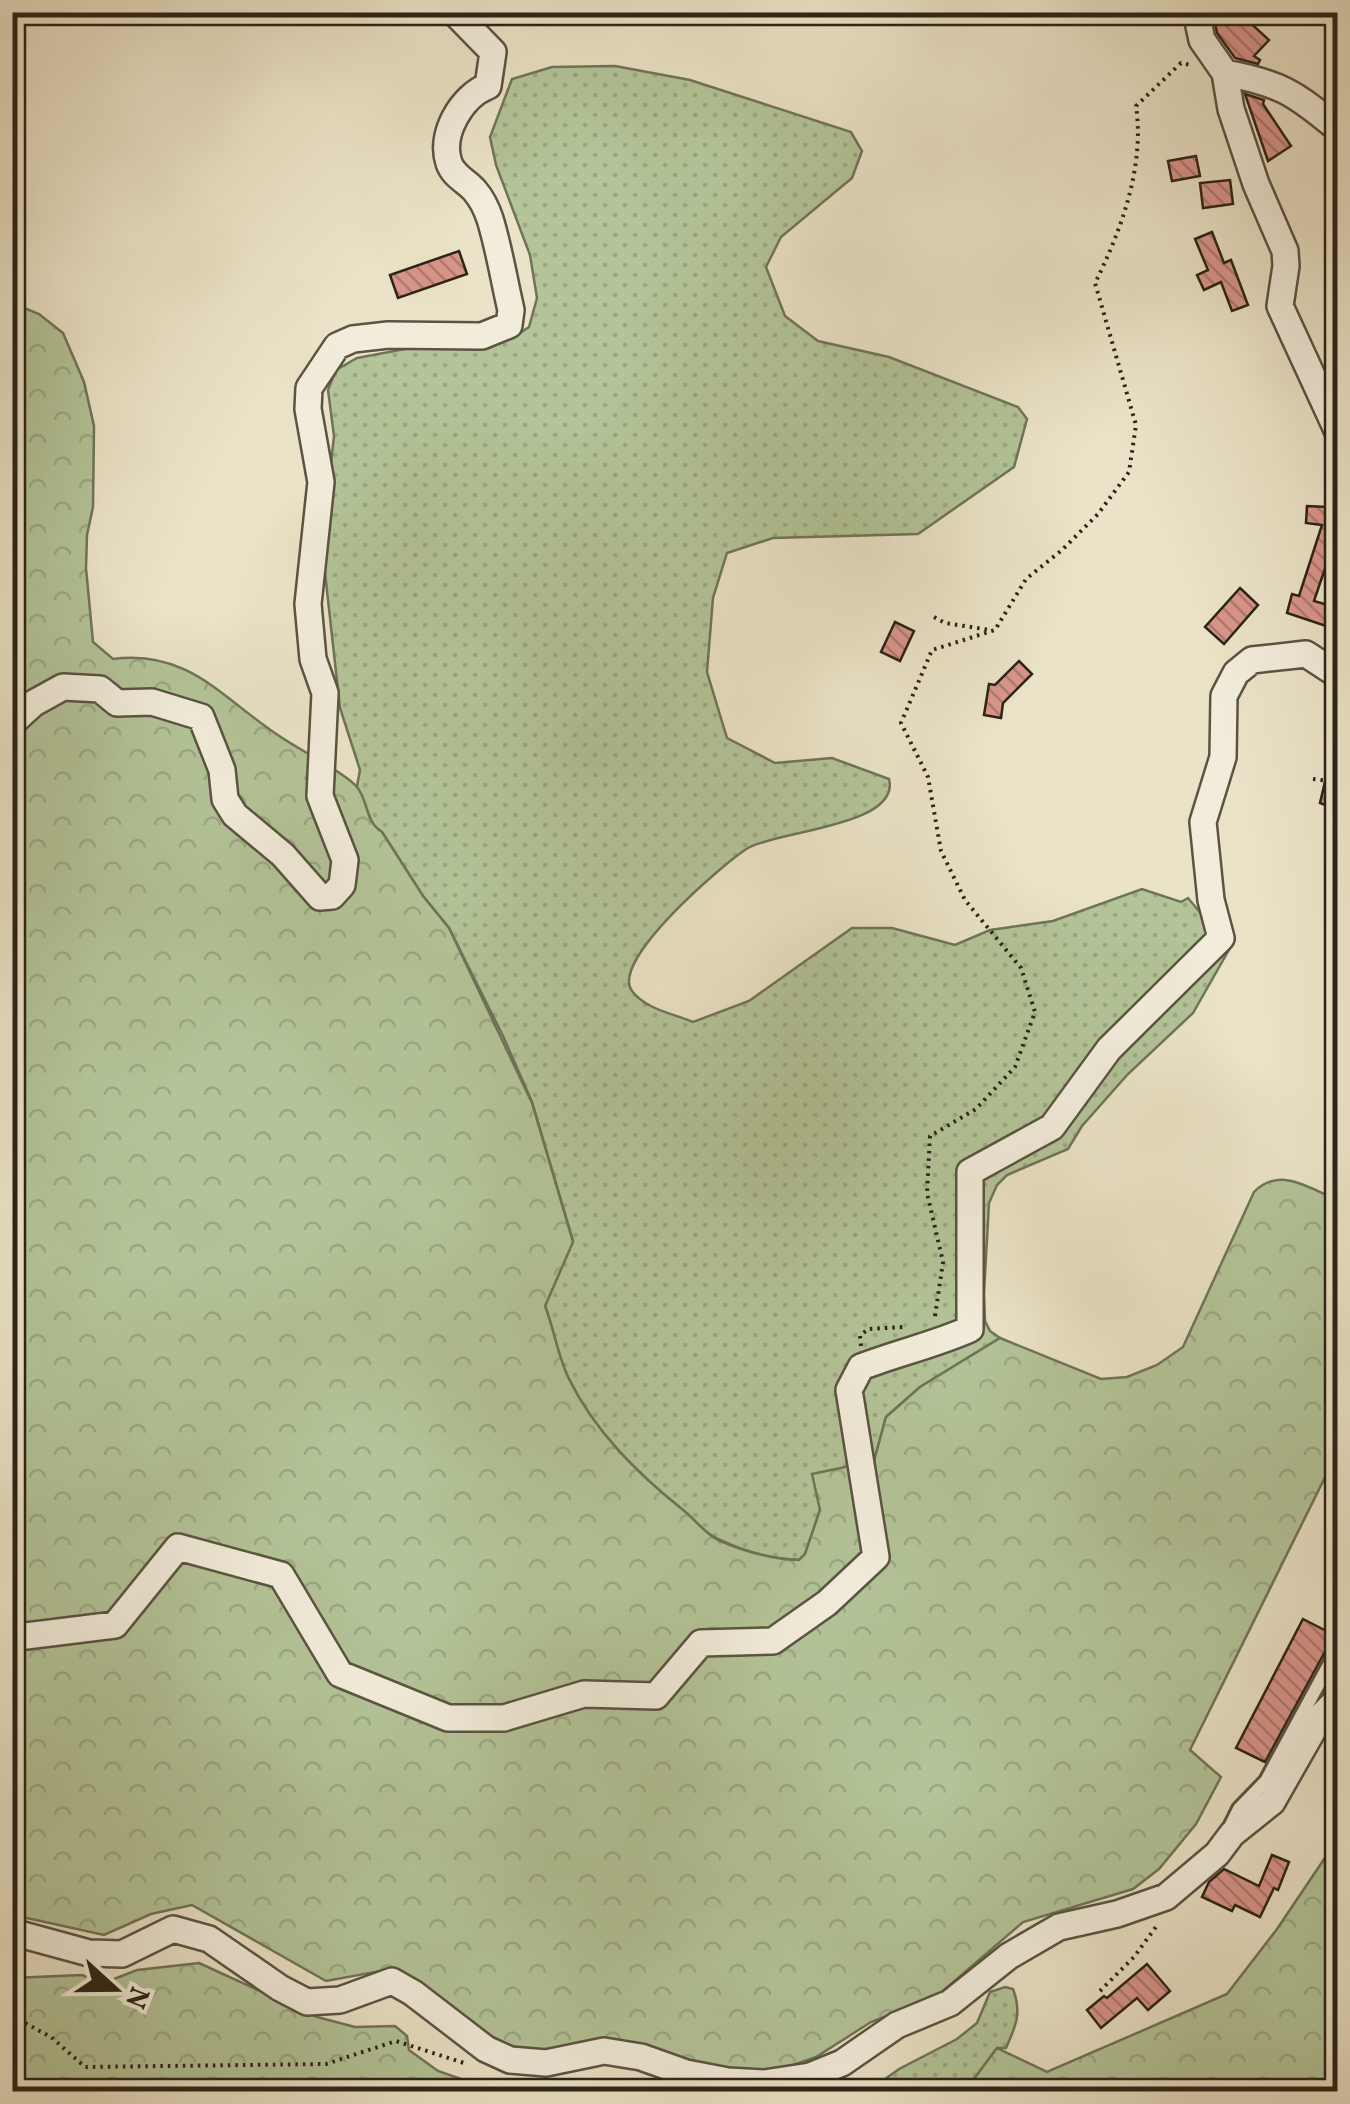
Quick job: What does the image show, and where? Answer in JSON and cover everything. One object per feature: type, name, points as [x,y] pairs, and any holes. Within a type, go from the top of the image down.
[{"type":"street","points":[[12,723],[34,703],[63,687],[100,689],[117,702],[152,702],[200,717],[222,770],[225,799],[236,815],[283,855],[320,896],[332,896],[342,885],[345,860],[320,796],[325,693],[313,660],[308,604],[321,482],[308,409],[309,388],[337,346],[354,339],[388,335],[482,336],[509,325],[512,310],[489,216],[475,190],[460,180],[448,162],[449,134],[455,118],[474,92],[488,86],[492,52],[454,12]]},
{"type":"street","points":[[1196,12],[1202,40],[1225,74],[1231,110],[1256,184],[1285,251],[1280,306],[1338,432]]},
{"type":"street","points":[[1225,74],[1269,81],[1306,102],[1338,128]]},
{"type":"street","points":[[12,1633],[26,1636],[115,1625],[178,1548],[280,1574],[340,1674],[448,1718],[504,1718],[584,1694],[656,1696],[701,1642],[773,1641],[827,1603],[876,1557],[849,1390],[861,1367],[908,1348],[937,1344],[970,1328],[970,1172],[1052,1127],[1108,1049],[1220,938],[1211,900],[1203,822],[1223,756],[1224,696],[1236,673],[1252,660],[1306,654],[1338,675]]},
{"type":"street","points":[[12,1932],[88,1953],[122,1954],[173,1929],[208,1939],[307,2002],[340,2000],[392,1981],[486,2049],[510,2060],[546,2064],[604,2050],[728,2081],[764,2083],[810,2076],[842,2063],[897,2025],[950,2004],[1009,1956],[1059,1927],[1166,1897],[1272,1802],[1321,1716],[1338,1699]]},
{"type":"lane","points":[[1218,1854],[1239,1810],[1266,1780],[1338,1648]]},
{"type":"path","points":[[924,1321],[938,1316],[943,1262],[926,1193],[930,1136],[976,1109],[1015,1067],[1035,1012],[1021,968],[964,900],[942,851],[928,776],[901,723],[932,650],[995,630],[1026,579],[1098,514],[1129,472],[1136,425],[1094,283],[1119,235],[1140,134],[1136,106],[1180,63],[1225,74]]},
{"type":"path","points":[[934,618],[995,630]]},
{"type":"path","points":[[1313,779],[1338,782]]},
{"type":"path","points":[[861,1367],[860,1336],[868,1329],[910,1327]]},
{"type":"path","points":[[1100,1991],[1156,1931],[1166,1897]]},
{"type":"path","points":[[12,2016],[50,2037],[85,2067],[326,2064],[396,2041],[477,2066]]},
{"type":"path","points":[[502,2083],[549,2092]]},
{"type":"green space","points":[[615,66],[690,80],[851,132],[862,151],[852,178],[781,237],[766,267],[785,316],[818,341],[889,357],[1018,407],[1027,419],[1014,467],[918,534],[773,538],[727,553],[713,598],[707,672],[727,738],[775,763],[832,758],[889,779],[888,795],[857,817],[763,842],[735,857],[652,937],[629,977],[632,991],[652,1007],[693,1022],[749,1001],[852,928],[892,928],[955,945],[990,930],[1053,921],[1142,889],[1181,902],[1188,898],[1230,948],[1193,1013],[1128,1074],[1082,1126],[1068,1149],[1007,1175],[997,1185],[989,1203],[984,1293],[985,1321],[1000,1338],[920,1387],[886,1417],[874,1461],[820,1510],[805,1554],[799,1560],[748,1551],[708,1533],[619,1451],[591,1417],[569,1379],[545,1306],[573,1241],[532,1102],[449,928],[423,896],[382,832],[374,827],[357,786],[360,770],[340,708],[322,546],[334,436],[328,390],[336,370],[357,358],[421,346],[484,347],[514,337],[529,327],[537,298],[530,255],[496,165],[490,137],[512,79],[552,67]]},
{"type":"green space","points":[[12,303],[39,314],[63,333],[84,382],[94,426],[93,507],[86,568],[93,642],[113,659],[140,658],[186,670],[356,786],[372,822],[449,928],[532,1103],[573,1242],[545,1306],[569,1379],[591,1417],[619,1451],[713,1537],[758,1554],[799,1560],[805,1554],[820,1510],[812,1474],[874,1461],[886,1417],[920,1387],[1000,1338],[1101,1379],[1127,1377],[1157,1365],[1183,1347],[1254,1192],[1264,1184],[1284,1180],[1337,1200],[1337,1453],[1190,1750],[1221,1777],[1196,1824],[1159,1869],[1133,1889],[1023,1922],[936,1997],[871,2022],[816,2057],[759,2077],[708,2071],[649,2051],[512,2065],[386,1970],[326,1981],[192,1905],[151,1914],[104,1935],[13,1915]]},
{"type":"green space","points":[[1333,1846],[1338,1847],[1337,2091],[965,2091],[997,2048],[1047,2072],[1227,1994]]},
{"type":"green space","points":[[199,1963],[317,2017],[355,2027],[395,2026],[407,2036],[409,2050],[438,2071],[495,2091],[13,2091],[12,1978],[82,1975],[104,1983],[137,1970]]},
{"type":"green space","points":[[1005,1987],[1013,1989],[1017,2005],[1013,2033],[1006,2048],[997,2048],[965,2091],[867,2092],[899,2069],[957,2039],[977,2023],[990,1992]]},
{"type":"building","points":[[1213,12],[1254,12],[1247,20],[1269,40],[1254,56],[1260,60],[1258,64],[1235,58],[1217,33]]},
{"type":"building","points":[[1245,94],[1264,100],[1291,146],[1268,161]]},
{"type":"building","points":[[1196,156],[1200,176],[1172,181],[1168,161]]},
{"type":"building","points":[[1230,180],[1233,204],[1203,208],[1200,183]]},
{"type":"building","points":[[1212,232],[1224,263],[1231,260],[1248,305],[1232,311],[1221,282],[1204,290],[1197,275],[1208,270],[1195,239]]},
{"type":"building","points":[[459,251],[467,274],[398,298],[390,275]]},
{"type":"building","points":[[1332,494],[1338,495],[1335,539],[1314,601],[1338,608],[1338,630],[1287,613],[1292,594],[1299,596],[1322,525],[1306,523],[1307,506],[1328,507]]},
{"type":"building","points":[[1240,588],[1258,605],[1224,644],[1205,627]]},
{"type":"building","points":[[895,622],[914,631],[900,661],[881,652]]},
{"type":"building","points":[[1019,661],[1032,674],[1003,703],[1001,718],[984,715],[989,684],[995,685]]},
{"type":"building","points":[[1331,756],[1338,757],[1338,810],[1320,803]]},
{"type":"building","points":[[1303,1619],[1334,1635],[1265,1762],[1236,1748]]},
{"type":"building","points":[[1272,1855],[1289,1862],[1278,1890],[1274,1888],[1260,1917],[1235,1905],[1232,1911],[1202,1897],[1209,1882],[1224,1869],[1259,1886]]},
{"type":"building","points":[[1147,1964],[1170,1991],[1148,2010],[1137,1998],[1101,2028],[1087,2010]]}]
